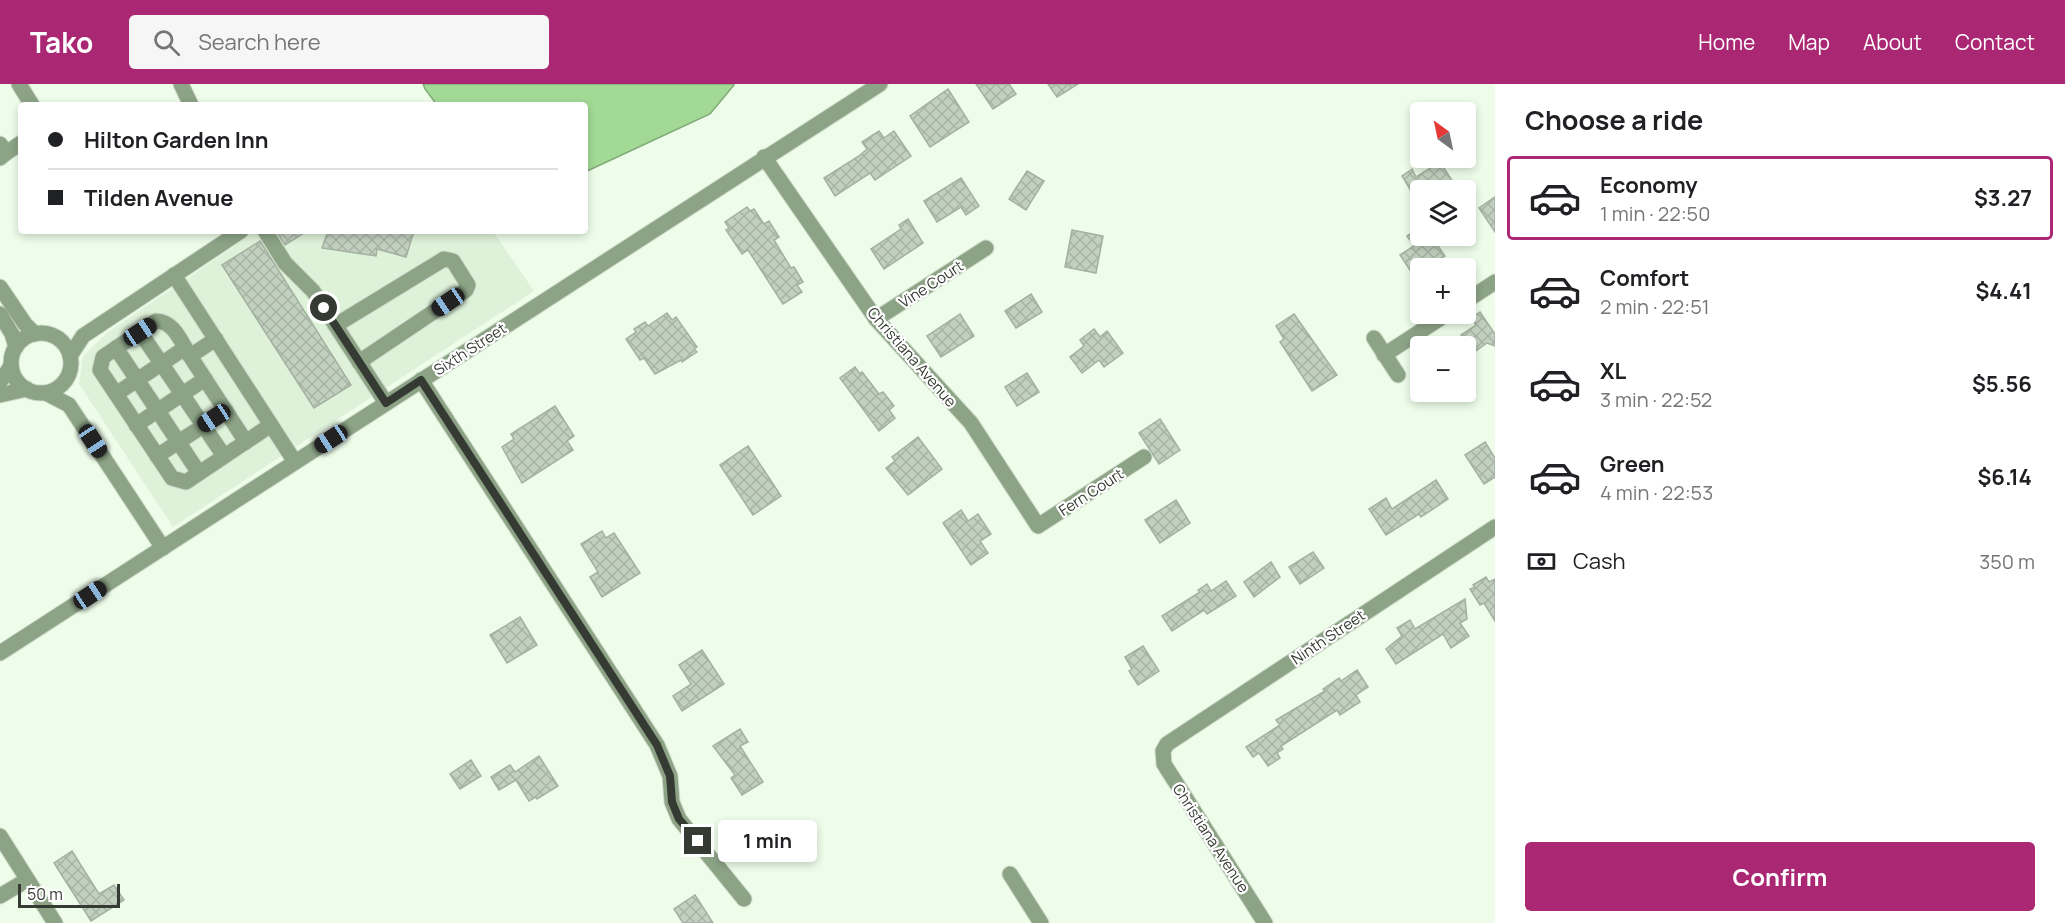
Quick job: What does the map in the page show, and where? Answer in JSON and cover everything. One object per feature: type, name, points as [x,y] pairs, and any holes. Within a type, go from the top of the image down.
[{"type":"street","points":[[19,84],[30,102]]},
{"type":"street","points":[[181,84],[190,102]]},
{"type":"street","name":"Sixth Street","points":[[0,653],[880,84]]},
{"type":"street","points":[[2,152],[18,144]]},
{"type":"street","name":"Christiana Avenue","points":[[765,157],[876,319],[971,423],[1038,526]]},
{"type":"street","points":[[69,405],[70,356],[83,336],[236,234]]},
{"type":"street","points":[[267,234],[285,263],[313,291],[386,403]]},
{"type":"street","name":"Vine Court","points":[[876,319],[986,248]]},
{"type":"street","points":[[336,325],[444,259],[453,261],[468,285],[466,290],[359,362]]},
{"type":"street","points":[[174,275],[295,462]]},
{"type":"street","points":[[1476,294],[1495,282]]},
{"type":"street","points":[[0,287],[25,324],[35,334]]},
{"type":"street","points":[[0,314],[12,334],[16,347]]},
{"type":"street","points":[[246,442],[170,325],[163,321],[156,321],[103,357],[100,370],[172,478],[178,481],[186,482],[224,456],[246,442],[271,425]]},
{"type":"street","points":[[1384,355],[1432,324]]},
{"type":"street","points":[[140,332],[224,456]]},
{"type":"street","points":[[0,382],[11,366],[16,347],[35,334],[44,333],[59,339],[66,346],[70,356]]},
{"type":"street","points":[[59,339],[83,336]]},
{"type":"street","points":[[1374,338],[1398,375]]},
{"type":"street","points":[[116,394],[162,364],[216,339]]},
{"type":"street","points":[[116,348],[199,473]]},
{"type":"street","points":[[11,366],[19,384],[27,389],[46,393],[69,405],[163,548]]},
{"type":"street","points":[[46,393],[63,384],[68,375]]},
{"type":"street","points":[[136,425],[205,379]]},
{"type":"street","points":[[421,380],[657,745],[670,776],[672,802],[679,819],[744,899]]},
{"type":"street","points":[[0,395],[27,389]]},
{"type":"street","points":[[157,456],[226,411]]},
{"type":"street","name":"Fern Court","points":[[1038,526],[1144,458]]},
{"type":"street","name":"Ninth Street","points":[[1163,751],[1167,744],[1495,526]]},
{"type":"street","name":"Christiana Avenue","points":[[1163,751],[1164,764],[1265,923]]},
{"type":"street","points":[[0,836],[55,923]]},
{"type":"street","points":[[1010,874],[1041,923]]},
{"type":"street","points":[[0,896],[27,880]]},
{"type":"shaded area","points":[[423,84],[734,84],[710,114],[588,171],[588,102],[435,102]]},
{"type":"shaded area","points":[[248,234],[495,234],[534,291],[173,527],[79,384],[83,356],[108,332],[232,248]]},
{"type":"building","points":[[976,84],[1009,84],[1016,94],[993,109]]},
{"type":"building","points":[[1048,84],[1078,84],[1057,97]]},
{"type":"building","points":[[948,89],[969,122],[930,147],[910,116]]},
{"type":"building","points":[[879,131],[884,138],[894,131],[911,156],[875,180],[870,173],[835,196],[824,178],[859,156],[867,149],[862,142]]},
{"type":"building","points":[[1430,168],[1444,168],[1452,180],[1410,180],[1410,189],[1402,176],[1412,169],[1416,177]]},
{"type":"building","points":[[1027,171],[1044,181],[1026,210],[1009,199]]},
{"type":"building","points":[[961,178],[979,206],[966,215],[961,207],[937,222],[924,201]]},
{"type":"building","points":[[1495,197],[1495,232],[1479,208]]},
{"type":"building","points":[[747,207],[750,211],[754,209],[764,224],[769,221],[779,237],[774,240],[791,268],[794,267],[803,282],[797,285],[802,292],[783,304],[748,250],[742,254],[726,230],[729,228],[725,222]]},
{"type":"building","points":[[908,219],[923,243],[884,269],[871,249],[901,229],[899,225]]},
{"type":"building","points":[[1072,230],[1103,236],[1096,273],[1065,267]]},
{"type":"building","points":[[278,234],[302,234],[285,245]]},
{"type":"building","points":[[327,234],[413,234],[406,257],[377,249],[376,256],[322,248]]},
{"type":"building","points":[[260,241],[351,385],[314,408],[222,265]]},
{"type":"building","points":[[1414,246],[1438,246],[1445,256],[1442,258],[1410,258],[1410,270],[1400,255]]},
{"type":"building","points":[[1031,294],[1042,312],[1016,328],[1005,311]]},
{"type":"building","points":[[1480,312],[1495,334],[1495,346],[1487,343],[1476,351],[1476,336],[1461,335],[1476,325],[1476,315]]},
{"type":"building","points":[[667,313],[672,320],[676,317],[697,347],[694,349],[697,352],[682,362],[681,360],[655,374],[644,358],[640,360],[626,339],[636,332],[634,329],[645,322],[648,326]]},
{"type":"building","points":[[960,314],[974,336],[941,357],[927,336]]},
{"type":"building","points":[[1294,314],[1337,375],[1312,391],[1280,342],[1284,339],[1276,326]]},
{"type":"building","points":[[1094,329],[1100,337],[1107,331],[1123,353],[1104,367],[1099,360],[1082,373],[1070,357],[1084,346],[1080,340]]},
{"type":"building","points":[[855,367],[860,374],[862,372],[879,394],[883,392],[894,406],[889,410],[895,418],[879,431],[840,378]]},
{"type":"building","points":[[1027,373],[1039,392],[1017,406],[1005,387]]},
{"type":"building","points":[[555,406],[574,436],[567,441],[573,450],[522,483],[502,447],[514,439],[511,434]]},
{"type":"building","points":[[1160,419],[1180,450],[1159,464],[1139,433]]},
{"type":"building","points":[[918,437],[942,469],[908,495],[886,468],[895,461],[892,457]]},
{"type":"building","points":[[1485,442],[1495,458],[1495,477],[1484,484],[1465,455]]},
{"type":"building","points":[[748,446],[781,496],[753,515],[720,465]]},
{"type":"building","points":[[1436,480],[1448,499],[1421,517],[1419,514],[1386,535],[1369,509],[1386,498],[1392,509]]},
{"type":"building","points":[[1176,500],[1190,523],[1160,543],[1145,520]]},
{"type":"building","points":[[961,510],[968,521],[978,514],[991,534],[980,541],[988,553],[971,565],[943,523]]},
{"type":"building","points":[[602,531],[606,538],[614,533],[640,573],[602,597],[590,577],[598,572],[581,544]]},
{"type":"building","points":[[1313,552],[1324,568],[1300,584],[1289,567]]},
{"type":"building","points":[[1271,562],[1280,577],[1254,597],[1244,582]]},
{"type":"building","points":[[1486,577],[1489,582],[1495,579],[1495,621],[1484,603],[1480,605],[1470,589]]},
{"type":"building","points":[[1226,581],[1236,596],[1207,614],[1204,610],[1172,631],[1162,616],[1200,592],[1198,590],[1207,584],[1211,591]]},
{"type":"building","points":[[1465,599],[1467,619],[1460,623],[1469,636],[1451,648],[1443,634],[1396,664],[1386,649],[1402,636],[1397,628],[1410,620],[1415,629]]},
{"type":"building","points":[[520,617],[537,645],[507,663],[490,635]]},
{"type":"building","points":[[1143,646],[1159,671],[1138,685],[1129,671],[1132,669],[1125,657]]},
{"type":"building","points":[[702,650],[724,684],[682,711],[673,696],[691,684],[679,665]]},
{"type":"building","points":[[1357,670],[1368,687],[1356,695],[1360,702],[1340,715],[1337,710],[1281,746],[1283,749],[1277,753],[1280,758],[1268,766],[1259,753],[1253,757],[1246,747],[1280,725],[1276,720],[1325,691],[1323,689],[1339,678],[1341,681]]},
{"type":"building","points":[[740,729],[748,742],[740,746],[763,782],[742,795],[731,778],[735,775],[713,746]]},
{"type":"building","points":[[539,756],[558,786],[537,799],[536,797],[529,801],[516,780],[499,790],[491,777],[510,765],[515,772]]},
{"type":"building","points":[[471,760],[481,776],[460,789],[450,774]]},
{"type":"building","points":[[72,851],[99,894],[114,885],[124,900],[91,921],[54,863]]},
{"type":"building","points":[[695,895],[713,923],[683,923],[674,909]]},
{"type":"route","points":[[324,308],[386,403],[421,380],[657,745],[670,776],[672,802],[679,819],[698,841]]}]
